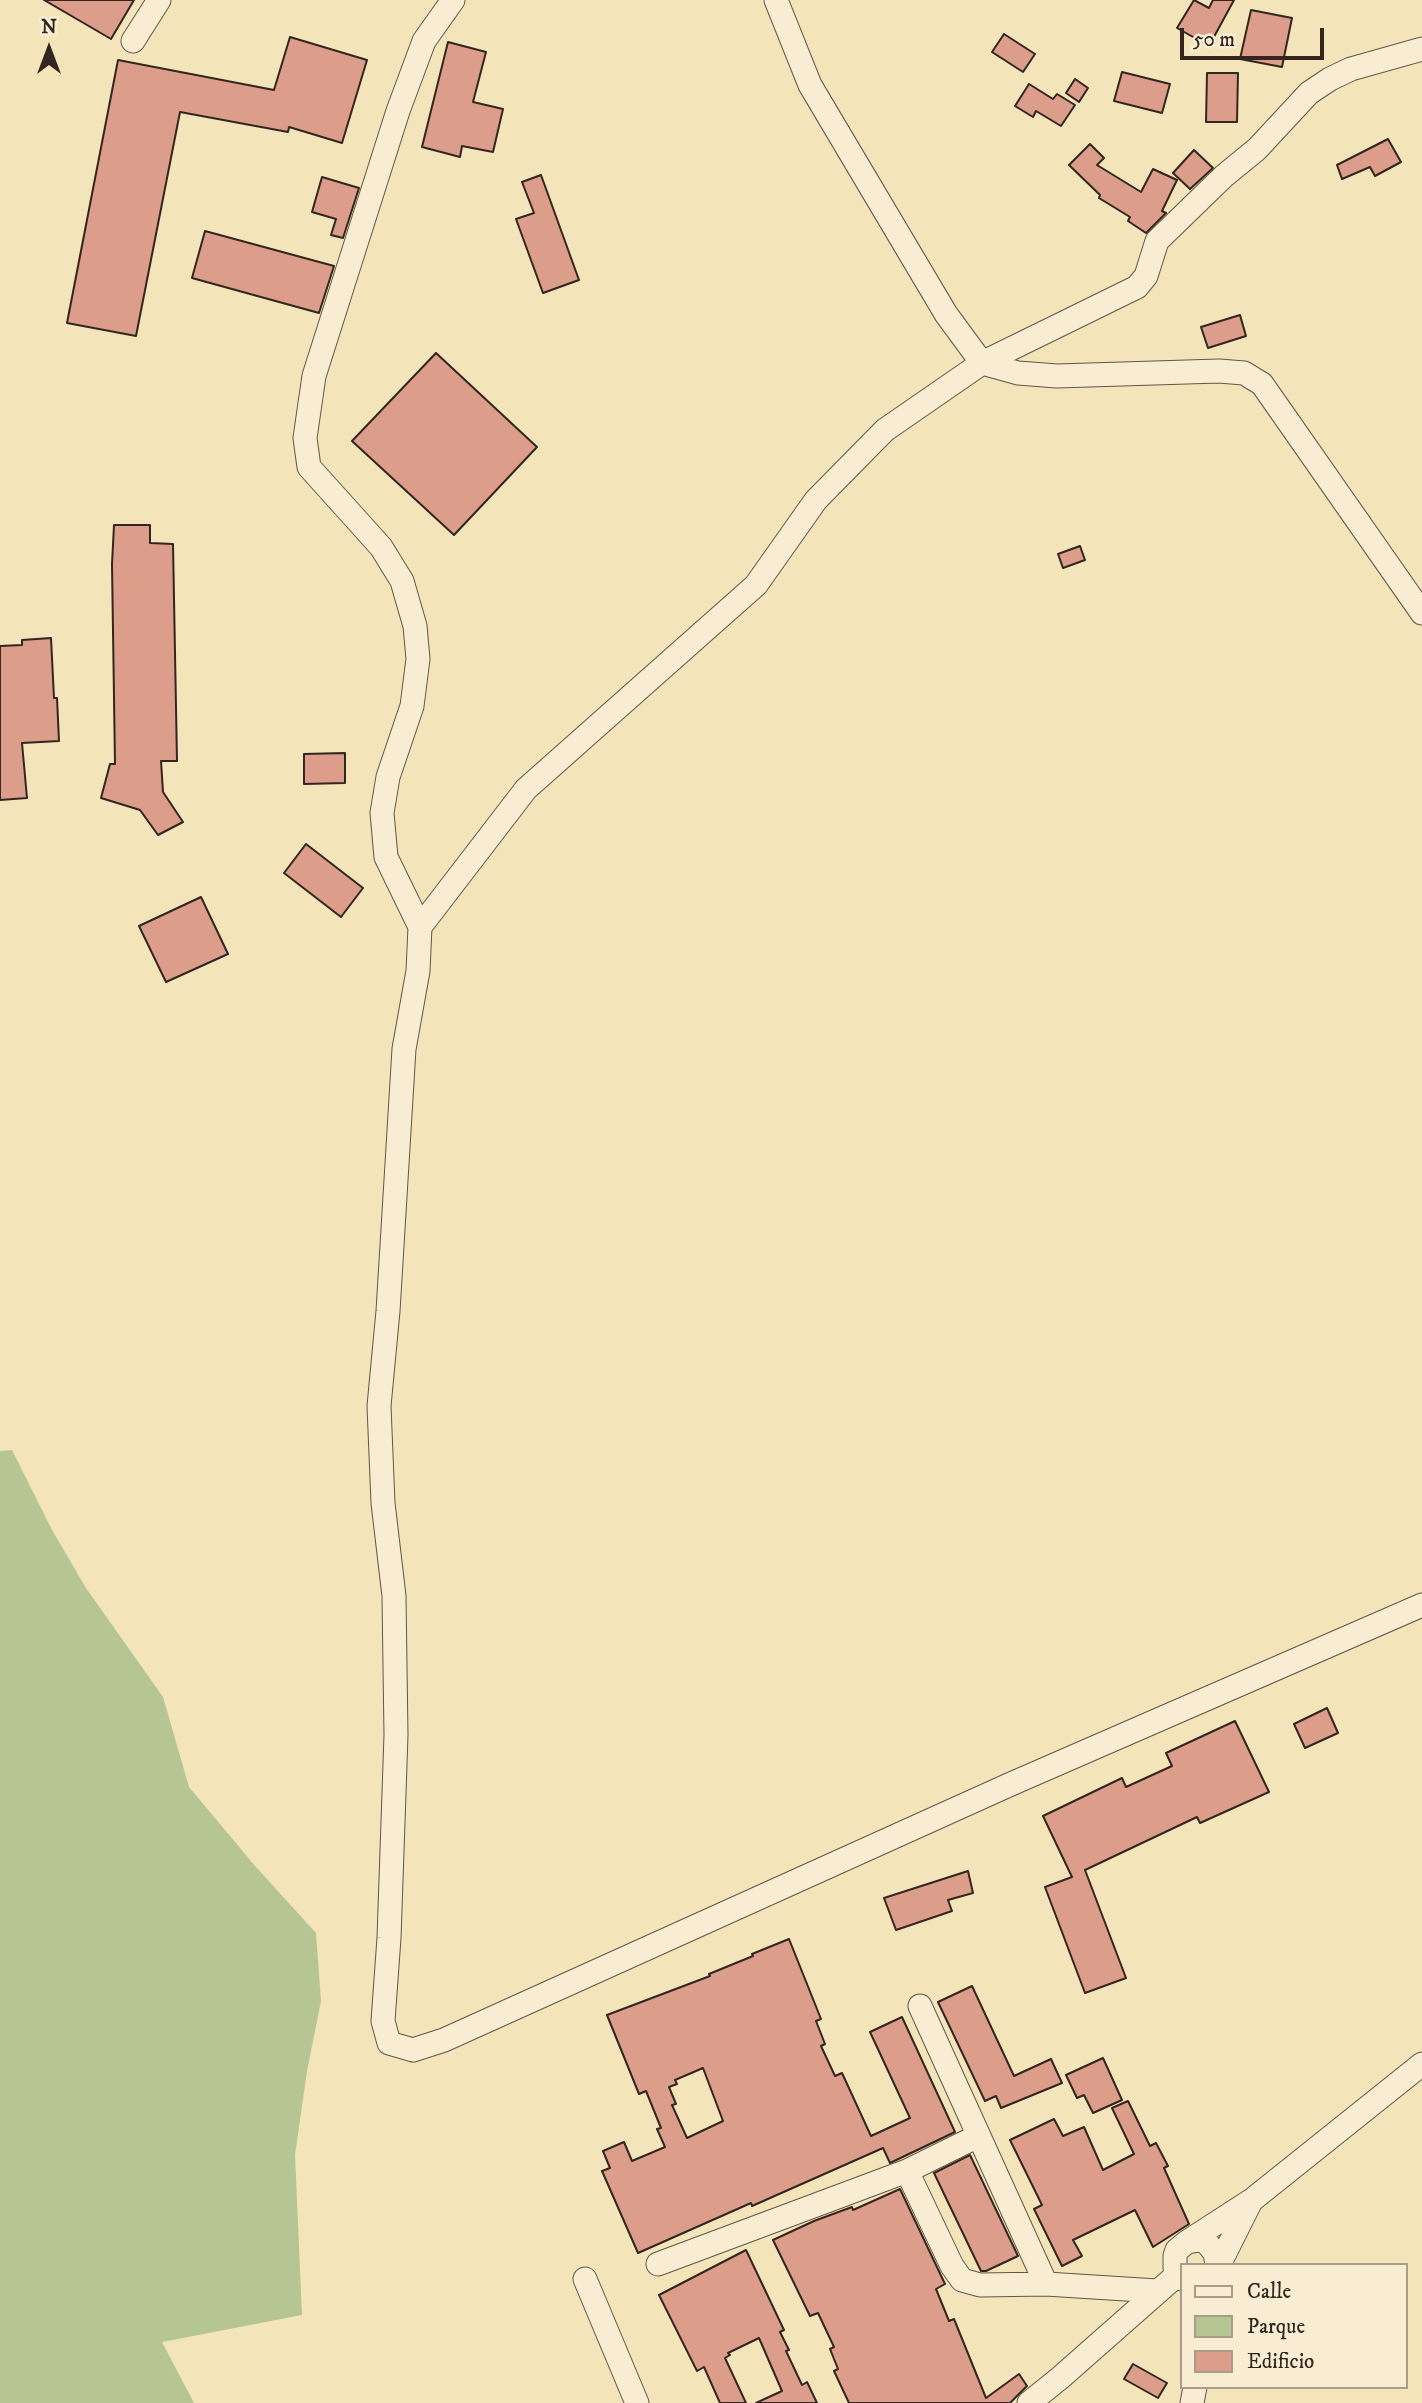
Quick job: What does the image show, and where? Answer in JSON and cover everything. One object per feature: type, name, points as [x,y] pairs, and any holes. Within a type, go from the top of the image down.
[{"type":"street","points":[[133,41],[159,0]]},
{"type":"street","points":[[453,0],[424,41],[398,111],[314,376],[305,438],[309,467],[381,548],[402,581],[415,626],[418,659],[412,706],[388,777],[382,813],[386,857],[420,927],[418,971],[404,1049],[379,1406],[383,1503],[394,1596],[396,1735],[389,1938],[383,2021],[389,2043],[413,2050],[444,2040],[1011,1784],[1422,1605]]},
{"type":"street","points":[[776,0],[810,85],[946,314],[982,363],[1018,373],[1057,376],[1219,371],[1244,373],[1262,384],[1422,614]]},
{"type":"street","points":[[420,927],[526,789],[756,585],[816,500],[886,430],[982,363],[1137,287],[1146,276],[1157,241],[1224,176],[1257,149],[1309,93],[1351,69],[1422,49]]},
{"type":"street","points":[[920,2007],[1046,2284]]},
{"type":"street","points":[[1029,2403],[1157,2291],[1180,2276],[1175,2268],[1175,2256],[1181,2245],[1252,2200],[1422,2064]]},
{"type":"street","points":[[658,2264],[908,2171],[978,2136]]},
{"type":"street","points":[[908,2171],[952,2266],[962,2280],[980,2285],[1046,2284],[1157,2291]]},
{"type":"street","points":[[1219,2263],[1252,2200]]},
{"type":"street","points":[[1187,2242],[1193,2240],[1206,2243],[1216,2253],[1218,2263]]},
{"type":"street","points":[[585,2279],[637,2403]]},
{"type":"green space","points":[[12,1450],[52,1530],[86,1588],[163,1697],[189,1787],[316,1933],[321,2001],[307,2071],[295,2155],[302,2315],[162,2342],[194,2403],[0,2403],[0,1451]]},
{"type":"building","points":[[44,0],[134,0],[111,39]]},
{"type":"building","points":[[1194,0],[1209,8],[1213,0],[1234,0],[1209,46],[1177,28]]},
{"type":"building","points":[[1251,10],[1292,18],[1282,67],[1240,59]]},
{"type":"building","points":[[1004,34],[1035,54],[1023,72],[992,52]]},
{"type":"building","points":[[290,37],[367,60],[342,143],[289,127],[288,132],[180,112],[136,336],[67,323],[118,60],[274,90]]},
{"type":"building","points":[[448,42],[486,52],[473,102],[503,109],[493,152],[462,146],[460,157],[422,147]]},
{"type":"building","points":[[1122,72],[1170,84],[1162,113],[1114,101]]},
{"type":"building","points":[[1207,73],[1238,73],[1237,122],[1206,122]]},
{"type":"building","points":[[1075,79],[1088,88],[1079,102],[1066,93]]},
{"type":"building","points":[[1029,84],[1053,99],[1057,94],[1075,105],[1061,126],[1036,111],[1033,117],[1015,106]]},
{"type":"building","points":[[1388,139],[1401,162],[1375,176],[1370,167],[1342,179],[1337,165]]},
{"type":"building","points":[[1090,144],[1104,158],[1097,165],[1141,192],[1153,169],[1177,180],[1162,211],[1166,213],[1146,233],[1128,221],[1130,217],[1099,198],[1100,195],[1069,165]]},
{"type":"building","points":[[1194,150],[1213,168],[1190,189],[1173,173]]},
{"type":"building","points":[[541,175],[579,280],[543,293],[516,219],[534,213],[522,182]]},
{"type":"building","points":[[322,177],[359,188],[343,238],[331,235],[336,219],[312,212]]},
{"type":"building","points":[[205,231],[334,266],[319,313],[192,278]]},
{"type":"building","points":[[1240,315],[1246,336],[1208,348],[1201,327]]},
{"type":"building","points":[[436,353],[537,447],[454,535],[352,441]]},
{"type":"building","points":[[114,525],[150,525],[150,543],[173,544],[177,761],[161,761],[163,792],[183,822],[158,835],[140,810],[101,798],[110,764],[115,764],[112,564]]},
{"type":"building","points":[[1080,546],[1085,560],[1063,568],[1058,554]]},
{"type":"building","points":[[51,638],[59,741],[22,743],[27,798],[0,800],[0,646],[22,645],[22,640]]},
{"type":"building","points":[[345,753],[345,783],[304,784],[304,754]]},
{"type":"building","points":[[306,844],[363,888],[341,917],[284,873]]},
{"type":"building","points":[[201,897],[228,954],[166,982],[139,926]]},
{"type":"building","points":[[1327,1708],[1338,1733],[1305,1748],[1294,1724]]},
{"type":"building","points":[[1235,1721],[1269,1792],[1200,1823],[1197,1817],[1085,1870],[1126,1978],[1085,1993],[1045,1887],[1072,1877],[1043,1816],[1122,1778],[1126,1787],[1172,1766],[1166,1753]]},
{"type":"building","points":[[968,1871],[973,1893],[948,1900],[952,1911],[896,1930],[884,1898]]},
{"type":"building","points":[[789,1939],[821,2019],[816,2021],[825,2044],[821,2046],[835,2076],[842,2073],[871,2136],[910,2118],[870,2032],[902,2017],[955,2132],[890,2163],[883,2148],[638,2253],[602,2171],[610,2168],[603,2151],[624,2142],[632,2161],[665,2147],[657,2129],[661,2128],[646,2091],[639,2094],[607,2015],[710,1976],[709,1974],[753,1956],[752,1954]],"holes":[[[703,2068],[723,2121],[687,2138],[672,2105],[676,2104],[669,2087],[677,2084],[675,2080]]]},
{"type":"building","points":[[972,1986],[1014,2076],[1051,2059],[1062,2083],[1001,2108],[996,2096],[985,2101],[938,2002]]},
{"type":"building","points":[[1103,2058],[1122,2100],[1093,2113],[1084,2095],[1077,2098],[1066,2075]]},
{"type":"building","points":[[1128,2101],[1150,2146],[1156,2143],[1168,2166],[1164,2168],[1189,2224],[1153,2247],[1135,2210],[1073,2240],[1082,2256],[1062,2266],[1034,2209],[1042,2205],[1010,2140],[1054,2119],[1063,2136],[1084,2127],[1103,2170],[1134,2154],[1112,2108]]},
{"type":"building","points":[[970,2155],[1018,2256],[986,2271],[981,2271],[934,2173]]},
{"type":"building","points":[[900,2189],[945,2284],[936,2289],[949,2321],[954,2319],[986,2398],[1019,2374],[1027,2386],[1010,2403],[849,2403],[834,2371],[838,2369],[830,2349],[834,2347],[818,2313],[810,2316],[773,2240],[814,2221],[852,2207],[853,2210]]},
{"type":"building","points":[[746,2250],[784,2330],[780,2332],[789,2350],[786,2351],[802,2385],[807,2382],[817,2403],[756,2403],[782,2391],[759,2338],[728,2353],[730,2355],[725,2358],[746,2403],[720,2403],[704,2367],[697,2371],[659,2295]]},
{"type":"building","points":[[1133,2364],[1167,2383],[1158,2398],[1124,2379]]}]
